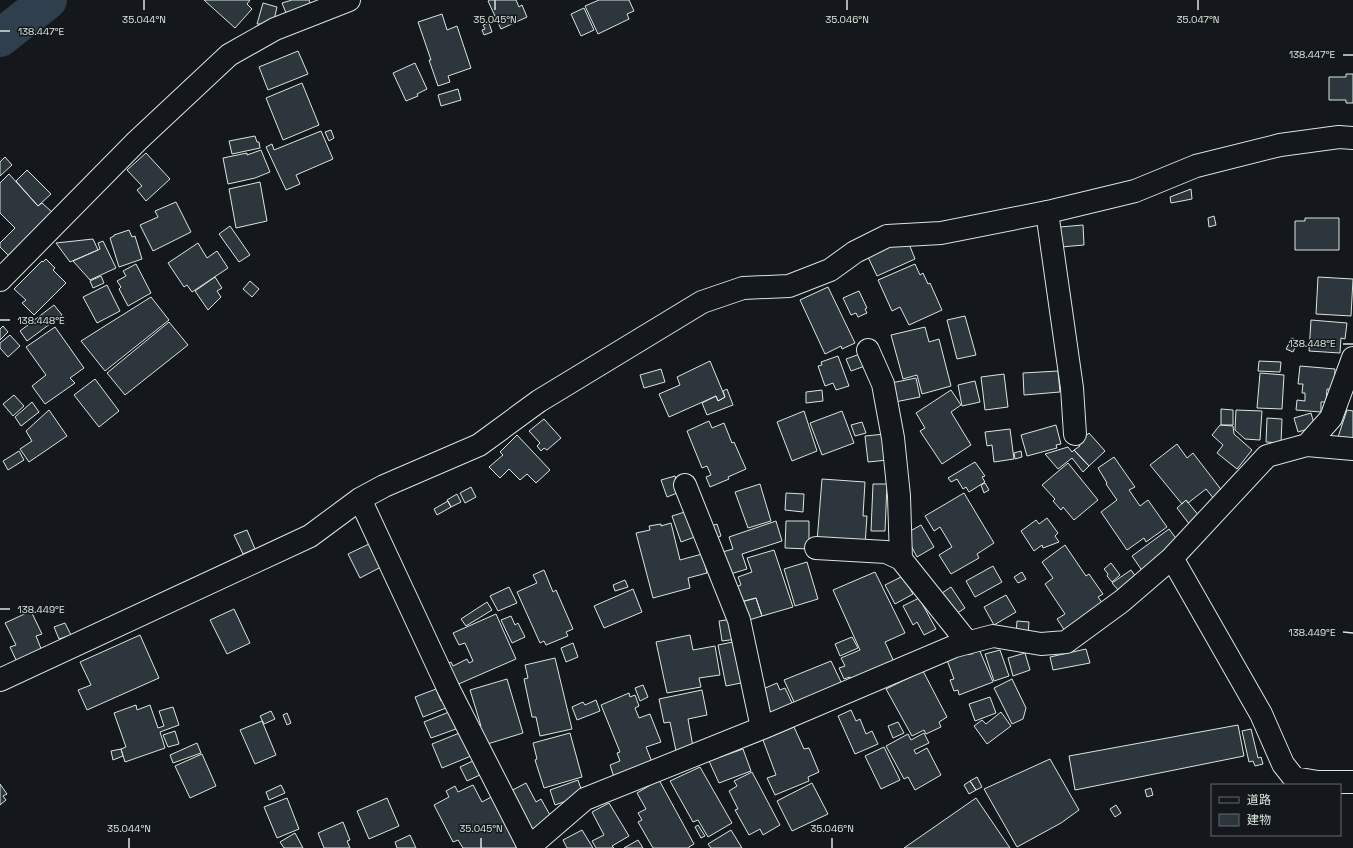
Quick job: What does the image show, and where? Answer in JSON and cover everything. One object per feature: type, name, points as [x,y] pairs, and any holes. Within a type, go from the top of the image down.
[{"type":"street","points":[[0,280],[137,141],[229,55],[275,29],[349,0]]},
{"type":"street","points":[[0,680],[310,536],[360,499],[384,486],[479,445],[539,401],[702,302],[743,288],[789,286],[830,270],[855,252],[887,236],[941,233],[1047,212],[1135,191],[1196,166],[1280,144],[1339,137],[1353,138]]},
{"type":"street","points":[[1047,212],[1072,388],[1075,434]]},
{"type":"street","points":[[868,350],[883,384],[892,438],[899,496],[901,559]]},
{"type":"street","points":[[1307,445],[1331,418],[1353,358]]},
{"type":"street","points":[[360,499],[449,690],[528,848],[585,799],[762,728],[955,646],[993,636],[1041,644],[1066,642],[1122,601],[1172,558],[1267,456],[1307,445],[1353,449]]},
{"type":"street","points":[[685,485],[739,620],[762,728]]},
{"type":"street","points":[[816,548],[886,552],[901,559],[968,643]]},
{"type":"street","points":[[1172,558],[1261,714],[1283,764],[1294,778],[1318,782],[1353,782]]},
{"type":"building","points":[[204,0],[250,0],[247,4],[252,9],[235,28]]},
{"type":"building","points":[[292,0],[309,0],[311,5],[286,13],[282,3]]},
{"type":"building","points":[[516,0],[519,7],[522,5],[527,17],[501,29],[488,1]]},
{"type":"building","points":[[599,0],[629,0],[634,11],[627,14],[629,19],[598,34],[585,6]]},
{"type":"building","points":[[263,3],[277,7],[273,24],[257,24]]},
{"type":"building","points":[[584,8],[594,30],[581,36],[571,14]]},
{"type":"building","points":[[442,14],[447,30],[457,26],[471,68],[448,76],[450,82],[438,86],[418,22]]},
{"type":"building","points":[[489,23],[492,32],[484,35],[482,30],[485,29],[483,25]]},
{"type":"building","points":[[298,51],[308,74],[268,90],[259,67]]},
{"type":"building","points":[[415,63],[427,89],[417,94],[418,96],[406,101],[393,73]]},
{"type":"building","points":[[1346,74],[1353,74],[1353,103],[1346,103],[1346,100],[1329,100],[1329,77],[1346,77]]},
{"type":"building","points":[[302,83],[319,125],[283,140],[266,98]]},
{"type":"building","points":[[458,89],[461,100],[441,106],[438,95]]},
{"type":"building","points":[[331,130],[334,138],[329,141],[325,132]]},
{"type":"building","points":[[321,131],[333,159],[296,175],[300,184],[286,190],[266,147],[272,144],[274,150]]},
{"type":"building","points":[[255,136],[257,142],[259,142],[260,148],[232,154],[229,141]]},
{"type":"building","points":[[261,150],[270,172],[255,178],[228,184],[223,158],[247,153],[247,155]]},
{"type":"building","points":[[146,153],[170,179],[146,201],[137,190],[142,186],[127,170]]},
{"type":"building","points":[[5,157],[12,165],[0,176],[0,162]]},
{"type":"building","points":[[27,170],[51,194],[38,206],[16,181]]},
{"type":"building","points":[[9,174],[38,206],[42,203],[53,213],[9,256],[0,247],[0,243],[15,228],[0,213],[0,183]]},
{"type":"building","points":[[260,182],[267,221],[236,228],[229,189]]},
{"type":"building","points":[[1191,189],[1192,199],[1171,203],[1170,197]]},
{"type":"building","points":[[176,202],[191,232],[153,251],[140,225],[158,217],[155,211]]},
{"type":"building","points":[[1214,216],[1216,225],[1209,227],[1208,218]]},
{"type":"building","points":[[1305,218],[1339,218],[1339,250],[1295,250],[1295,221],[1305,221]]},
{"type":"building","points":[[1083,225],[1084,245],[1061,247],[1060,227]]},
{"type":"building","points":[[230,226],[250,255],[239,262],[219,234]]},
{"type":"building","points":[[129,230],[132,237],[135,236],[142,259],[119,267],[110,238],[114,235]]},
{"type":"building","points":[[93,239],[98,250],[70,262],[56,243]]},
{"type":"building","points":[[103,241],[116,268],[90,280],[73,261],[100,249],[98,243]]},
{"type":"building","points":[[198,243],[207,258],[217,251],[228,268],[192,292],[187,285],[184,287],[168,263]]},
{"type":"building","points":[[909,244],[915,259],[877,276],[867,255],[882,247]]},
{"type":"building","points":[[46,259],[55,268],[53,270],[66,283],[34,315],[22,303],[26,300],[14,289],[42,261],[43,262]]},
{"type":"building","points":[[136,264],[151,293],[128,306],[119,289],[121,287],[117,281],[126,276],[123,271]]},
{"type":"building","points":[[915,264],[920,275],[923,273],[928,284],[930,283],[942,310],[909,325],[900,307],[892,311],[878,280]]},
{"type":"building","points":[[101,276],[104,283],[93,288],[90,281]]},
{"type":"building","points":[[215,277],[222,288],[217,291],[221,297],[208,310],[195,291]]},
{"type":"building","points":[[1318,277],[1353,279],[1351,316],[1316,314]]},
{"type":"building","points":[[250,281],[259,289],[252,297],[243,289]]},
{"type":"building","points":[[107,285],[120,311],[97,323],[83,297]]},
{"type":"building","points":[[828,287],[855,343],[842,349],[841,346],[825,354],[800,300]]},
{"type":"building","points":[[859,291],[867,308],[865,309],[867,313],[858,317],[856,313],[851,315],[843,298]]},
{"type":"building","points":[[151,297],[169,320],[105,371],[81,341]]},
{"type":"building","points":[[54,305],[62,315],[27,341],[20,331]]},
{"type":"building","points":[[965,316],[976,355],[957,359],[947,320]]},
{"type":"building","points":[[1311,320],[1347,323],[1345,339],[1341,338],[1340,353],[1309,351]]},
{"type":"building","points":[[169,322],[188,345],[125,395],[107,373]]},
{"type":"building","points":[[3,326],[8,332],[0,340],[0,329]]},
{"type":"building","points":[[55,327],[84,368],[70,378],[75,383],[45,404],[32,386],[46,375],[26,347]]},
{"type":"building","points":[[925,327],[929,342],[939,339],[951,386],[922,394],[917,375],[903,379],[891,335]]},
{"type":"building","points":[[10,335],[20,346],[8,357],[0,348],[0,343]]},
{"type":"building","points":[[1292,338],[1298,341],[1293,352],[1286,349]]},
{"type":"building","points":[[860,354],[865,366],[851,371],[846,359]]},
{"type":"building","points":[[838,356],[849,386],[836,390],[833,383],[825,386],[818,366],[822,365],[821,362]]},
{"type":"building","points":[[710,361],[725,397],[718,401],[716,396],[669,417],[659,394],[680,385],[677,377]]},
{"type":"building","points":[[1259,361],[1281,362],[1280,372],[1258,371]]},
{"type":"building","points":[[1300,366],[1335,369],[1334,390],[1327,389],[1326,402],[1321,402],[1321,412],[1296,410],[1297,400],[1305,401],[1305,393],[1302,393],[1303,384],[1298,384]]},
{"type":"building","points":[[661,369],[665,382],[644,388],[640,375]]},
{"type":"building","points":[[1058,371],[1060,392],[1024,395],[1023,373]]},
{"type":"building","points":[[1260,373],[1284,375],[1282,409],[1257,408]]},
{"type":"building","points":[[1004,374],[1008,407],[985,410],[981,377]]},
{"type":"building","points":[[916,378],[920,397],[895,402],[891,383]]},
{"type":"building","points":[[95,379],[119,411],[99,427],[74,395]]},
{"type":"building","points":[[975,381],[980,402],[962,406],[958,385]]},
{"type":"building","points":[[727,389],[733,405],[707,415],[702,403],[716,396],[718,401],[725,397],[723,391]]},
{"type":"building","points":[[822,390],[823,401],[806,403],[806,392]]},
{"type":"building","points":[[951,390],[961,405],[951,412],[971,445],[942,464],[920,431],[925,428],[916,413]]},
{"type":"building","points":[[14,395],[24,406],[13,416],[3,404]]},
{"type":"building","points":[[32,402],[39,412],[21,426],[15,417]]},
{"type":"building","points":[[1221,409],[1233,410],[1233,425],[1221,425]]},
{"type":"building","points":[[49,410],[67,436],[29,462],[20,449],[32,441],[26,431]]},
{"type":"building","points":[[1236,410],[1262,411],[1260,440],[1245,439],[1235,430]]},
{"type":"building","points":[[1347,410],[1353,411],[1353,442],[1337,440]]},
{"type":"building","points":[[804,411],[817,451],[792,461],[777,422]]},
{"type":"building","points":[[842,411],[854,443],[822,455],[810,423]]},
{"type":"building","points":[[1311,413],[1315,427],[1298,432],[1294,418]]},
{"type":"building","points":[[1267,418],[1282,419],[1281,443],[1266,442]]},
{"type":"building","points":[[544,419],[561,438],[547,450],[544,448],[541,451],[537,446],[540,443],[529,431]]},
{"type":"building","points":[[709,421],[712,428],[724,423],[732,443],[734,442],[746,469],[728,477],[729,479],[710,487],[706,477],[711,475],[707,466],[702,468],[687,431]]},
{"type":"building","points":[[862,422],[866,433],[855,436],[851,425]]},
{"type":"building","points":[[1056,425],[1061,444],[1056,445],[1057,448],[1027,456],[1021,435]]},
{"type":"building","points":[[1220,425],[1233,426],[1234,434],[1252,450],[1237,469],[1217,453],[1223,445],[1212,435]]},
{"type":"building","points":[[1010,429],[1014,459],[994,462],[992,445],[987,446],[985,432]]},
{"type":"building","points":[[1089,433],[1105,451],[1089,466],[1074,450],[1080,446],[1078,443]]},
{"type":"building","points":[[885,434],[888,460],[868,462],[865,436]]},
{"type":"building","points":[[517,435],[550,470],[536,483],[527,474],[520,480],[509,469],[500,478],[489,467],[503,455],[500,452]]},
{"type":"building","points":[[1177,444],[1187,458],[1193,453],[1223,492],[1214,499],[1206,489],[1188,503],[1186,500],[1182,504],[1150,465]]},
{"type":"building","points":[[1068,447],[1072,452],[1074,450],[1089,466],[1083,472],[1072,458],[1058,469],[1045,454]]},
{"type":"building","points":[[19,451],[24,460],[8,470],[3,461]]},
{"type":"building","points":[[1021,451],[1022,457],[1015,459],[1014,453]]},
{"type":"building","points":[[1114,457],[1135,487],[1129,490],[1140,506],[1148,500],[1167,527],[1146,542],[1144,538],[1127,550],[1101,512],[1117,500],[1106,484],[1107,483],[1098,468]]},
{"type":"building","points":[[975,462],[985,476],[982,477],[985,482],[969,492],[966,487],[963,489],[957,479],[951,482],[948,478]]},
{"type":"building","points":[[1068,463],[1098,500],[1074,520],[1063,507],[1061,510],[1053,501],[1055,499],[1042,485]]},
{"type":"building","points":[[675,476],[680,492],[667,497],[661,480]]},
{"type":"building","points":[[822,479],[865,482],[863,516],[867,516],[865,545],[817,542]]},
{"type":"building","points":[[985,483],[989,490],[984,493],[981,485]]},
{"type":"building","points":[[760,484],[771,521],[748,528],[735,492]]},
{"type":"building","points":[[873,484],[887,484],[885,531],[871,531]]},
{"type":"building","points":[[471,487],[476,497],[465,503],[460,493]]},
{"type":"building","points":[[786,493],[804,494],[803,512],[785,510]]},
{"type":"building","points":[[964,493],[994,543],[977,554],[979,558],[951,574],[939,555],[952,547],[940,527],[934,531],[925,516]]},
{"type":"building","points":[[457,494],[461,502],[451,507],[447,500]]},
{"type":"building","points":[[1186,500],[1200,517],[1190,525],[1177,508]]},
{"type":"building","points":[[448,501],[451,507],[437,515],[434,509]]},
{"type":"building","points":[[691,510],[700,535],[681,542],[672,516]]},
{"type":"building","points":[[1047,518],[1058,533],[1055,536],[1059,542],[1043,548],[1042,545],[1034,551],[1021,531],[1036,520],[1039,524]]},
{"type":"building","points":[[776,521],[782,541],[742,554],[747,569],[727,575],[719,553],[733,549],[729,537]]},
{"type":"building","points":[[786,521],[809,521],[809,549],[785,548]]},
{"type":"building","points":[[671,523],[680,560],[702,554],[707,573],[688,578],[690,588],[653,598],[636,533],[650,530],[649,526],[661,524],[661,526]]},
{"type":"building","points":[[717,524],[721,536],[716,538],[711,526]]},
{"type":"building","points":[[921,525],[934,547],[917,557],[905,534]]},
{"type":"building","points":[[1169,529],[1178,541],[1143,572],[1132,556]]},
{"type":"building","points":[[247,530],[255,549],[243,554],[234,535]]},
{"type":"building","points":[[369,544],[381,567],[360,578],[348,554]]},
{"type":"building","points":[[1065,545],[1086,576],[1089,574],[1103,594],[1098,597],[1103,604],[1065,631],[1057,619],[1065,614],[1045,584],[1053,578],[1042,562]]},
{"type":"building","points":[[774,550],[793,607],[762,616],[756,598],[741,602],[736,587],[741,585],[738,577],[752,572],[747,558]]},
{"type":"building","points":[[807,562],[818,599],[795,606],[784,569]]},
{"type":"building","points":[[1111,563],[1120,575],[1112,582],[1104,569]]},
{"type":"building","points":[[993,566],[1002,582],[975,597],[966,581]]},
{"type":"building","points":[[544,570],[553,592],[556,590],[573,629],[566,632],[568,636],[546,645],[544,641],[540,643],[517,592],[537,583],[533,575]]},
{"type":"building","points":[[1131,570],[1136,577],[1119,591],[1112,583]]},
{"type":"building","points":[[875,572],[905,633],[885,642],[894,662],[851,681],[850,677],[844,679],[839,668],[845,666],[841,658],[860,650],[833,590]]},
{"type":"building","points":[[1022,572],[1026,579],[1018,583],[1014,577]]},
{"type":"building","points":[[903,576],[913,594],[895,604],[885,585]]},
{"type":"building","points":[[625,580],[628,587],[615,591],[613,585]]},
{"type":"building","points":[[509,587],[517,603],[498,611],[490,596]]},
{"type":"building","points":[[951,587],[965,608],[956,614],[942,593]]},
{"type":"building","points":[[633,589],[642,612],[604,628],[594,606]]},
{"type":"building","points":[[1006,595],[1016,612],[994,625],[984,607]]},
{"type":"building","points":[[756,598],[762,616],[746,621],[741,602]]},
{"type":"building","points":[[919,598],[936,629],[924,635],[917,622],[913,625],[903,606]]},
{"type":"building","points":[[487,602],[492,610],[466,626],[461,619]]},
{"type":"building","points":[[234,609],[250,643],[227,654],[210,620]]},
{"type":"building","points":[[31,611],[42,634],[36,636],[42,651],[17,662],[10,647],[16,645],[5,623]]},
{"type":"building","points":[[496,614],[516,659],[454,686],[445,665],[451,662],[453,666],[467,659],[469,663],[473,661],[465,643],[459,645],[453,633]]},
{"type":"building","points":[[511,616],[515,625],[518,623],[525,637],[512,643],[501,620]]},
{"type":"building","points":[[733,619],[737,639],[722,641],[719,621]]},
{"type":"building","points":[[1017,621],[1029,622],[1028,635],[1016,634]]},
{"type":"building","points":[[65,623],[71,635],[59,639],[54,627]]},
{"type":"building","points":[[140,635],[159,678],[87,710],[78,690],[91,685],[80,662]]},
{"type":"building","points":[[690,635],[693,650],[715,646],[720,675],[699,678],[701,687],[667,693],[656,642]]},
{"type":"building","points":[[852,637],[858,648],[840,656],[835,644]]},
{"type":"building","points":[[738,641],[746,682],[726,686],[718,645]]},
{"type":"building","points":[[573,643],[578,657],[566,662],[561,648]]},
{"type":"building","points":[[979,649],[993,682],[959,695],[958,690],[954,691],[950,680],[954,679],[947,660]]},
{"type":"building","points":[[1086,649],[1090,663],[1053,670],[1050,657]]},
{"type":"building","points":[[1000,650],[1009,676],[994,681],[985,654]]},
{"type":"building","points":[[1025,653],[1030,670],[1013,676],[1008,658]]},
{"type":"building","points":[[555,658],[572,729],[540,736],[536,717],[532,717],[524,679],[528,678],[525,665]]},
{"type":"building","points":[[831,661],[842,684],[795,704],[784,680]]},
{"type":"building","points":[[923,671],[947,717],[939,722],[941,727],[926,734],[924,730],[912,736],[886,689]]},
{"type":"building","points":[[507,679],[523,733],[481,746],[475,728],[481,726],[470,690]]},
{"type":"building","points":[[1012,679],[1026,708],[1023,719],[1012,724],[994,688]]},
{"type":"building","points":[[777,683],[780,690],[785,688],[793,705],[771,715],[764,699],[763,689]]},
{"type":"building","points":[[643,685],[648,697],[640,701],[635,688]]},
{"type":"building","points":[[436,689],[446,708],[423,717],[415,697]]},
{"type":"building","points":[[702,690],[707,715],[688,719],[693,747],[676,751],[670,722],[664,723],[659,699]]},
{"type":"building","points":[[629,693],[630,697],[635,695],[639,706],[635,708],[639,718],[650,714],[661,742],[646,747],[652,762],[614,777],[610,765],[620,761],[617,753],[620,752],[601,705]]},
{"type":"building","points":[[990,697],[996,713],[975,721],[969,704]]},
{"type":"building","points":[[596,700],[600,711],[577,720],[572,707],[583,702],[585,705]]},
{"type":"building","points":[[136,705],[137,710],[150,705],[158,728],[164,726],[159,711],[173,707],[179,725],[160,732],[165,748],[125,762],[121,749],[126,747],[114,713]]},
{"type":"building","points":[[851,710],[856,721],[860,719],[866,734],[872,731],[878,744],[855,754],[838,716]]},
{"type":"building","points":[[271,711],[275,719],[264,724],[260,716]]},
{"type":"building","points":[[449,712],[456,729],[431,738],[424,722]]},
{"type":"building","points":[[1001,712],[1011,726],[987,744],[974,726],[982,720],[986,724]]},
{"type":"building","points":[[287,713],[291,723],[287,725],[283,715]]},
{"type":"building","points":[[262,721],[276,755],[255,764],[240,730]]},
{"type":"building","points":[[898,722],[904,733],[893,738],[888,726]]},
{"type":"building","points":[[1238,725],[1244,756],[1075,790],[1069,756]]},
{"type":"building","points":[[794,727],[804,749],[809,748],[819,772],[808,777],[809,781],[775,795],[767,778],[776,775],[763,740]]},
{"type":"building","points":[[1251,729],[1258,758],[1261,757],[1263,764],[1255,766],[1253,761],[1249,762],[1242,731]]},
{"type":"building","points":[[175,731],[179,744],[168,747],[163,735]]},
{"type":"building","points":[[462,732],[471,756],[442,768],[432,744]]},
{"type":"building","points":[[570,733],[582,777],[544,788],[535,760],[537,759],[533,743]]},
{"type":"building","points":[[924,733],[929,743],[914,750],[916,754],[927,748],[941,775],[915,790],[908,777],[904,779],[886,746],[908,734],[911,740]]},
{"type":"building","points":[[197,743],[201,753],[173,763],[170,755]]},
{"type":"building","points":[[884,747],[900,780],[881,789],[865,756]]},
{"type":"building","points":[[121,749],[123,756],[113,760],[111,751]]},
{"type":"building","points":[[743,749],[751,771],[719,783],[709,761]]},
{"type":"building","points":[[202,754],[216,786],[190,798],[175,766]]},
{"type":"building","points":[[1050,759],[1079,810],[1061,823],[1017,847],[984,789]]},
{"type":"building","points":[[475,760],[482,774],[467,781],[460,767]]},
{"type":"building","points":[[700,767],[732,823],[708,837],[698,820],[693,822],[670,781]]},
{"type":"building","points":[[752,772],[780,825],[763,835],[760,829],[749,835],[735,810],[738,809],[729,791],[737,786],[734,781]]},
{"type":"building","points":[[977,777],[982,787],[976,790],[970,781]]},
{"type":"building","points":[[578,780],[583,795],[555,805],[550,790]]},
{"type":"building","points":[[659,780],[694,844],[689,848],[653,848],[638,822],[642,820],[638,813],[646,809],[637,793]]},
{"type":"building","points":[[970,781],[976,790],[969,794],[964,785]]},
{"type":"building","points":[[526,783],[536,802],[541,799],[550,815],[543,825],[528,833],[507,793]]},
{"type":"building","points":[[812,783],[828,814],[792,831],[777,801]]},
{"type":"building","points":[[0,784],[7,794],[3,796],[6,800],[0,805]]},
{"type":"building","points":[[281,785],[285,793],[269,800],[266,792]]},
{"type":"building","points":[[473,785],[482,802],[493,796],[519,846],[515,848],[463,848],[458,840],[453,842],[434,805],[449,797],[446,791],[455,786],[458,792]]},
{"type":"building","points":[[1151,788],[1153,795],[1147,797],[1145,790]]},
{"type":"building","points":[[287,798],[299,829],[277,838],[264,807]]},
{"type":"building","points":[[387,798],[399,826],[369,839],[357,811]]},
{"type":"building","points":[[976,798],[1010,848],[904,848]]},
{"type":"building","points":[[609,803],[629,836],[612,846],[614,848],[596,848],[592,841],[604,835],[592,812]]},
{"type":"building","points":[[1116,805],[1121,813],[1115,817],[1110,809]]},
{"type":"building","points":[[343,822],[350,840],[347,841],[350,848],[324,848],[318,833]]},
{"type":"building","points":[[698,825],[705,836],[701,838],[695,827]]},
{"type":"building","points":[[582,830],[593,848],[567,848],[563,840]]},
{"type":"building","points":[[731,830],[742,848],[711,848],[708,844]]},
{"type":"building","points":[[295,833],[303,848],[284,848],[280,842]]},
{"type":"building","points":[[410,835],[416,848],[397,848],[395,842]]},
{"type":"building","points":[[638,840],[643,848],[624,848]]},
{"type":"waterway","points":[[0,38],[48,0]]}]
